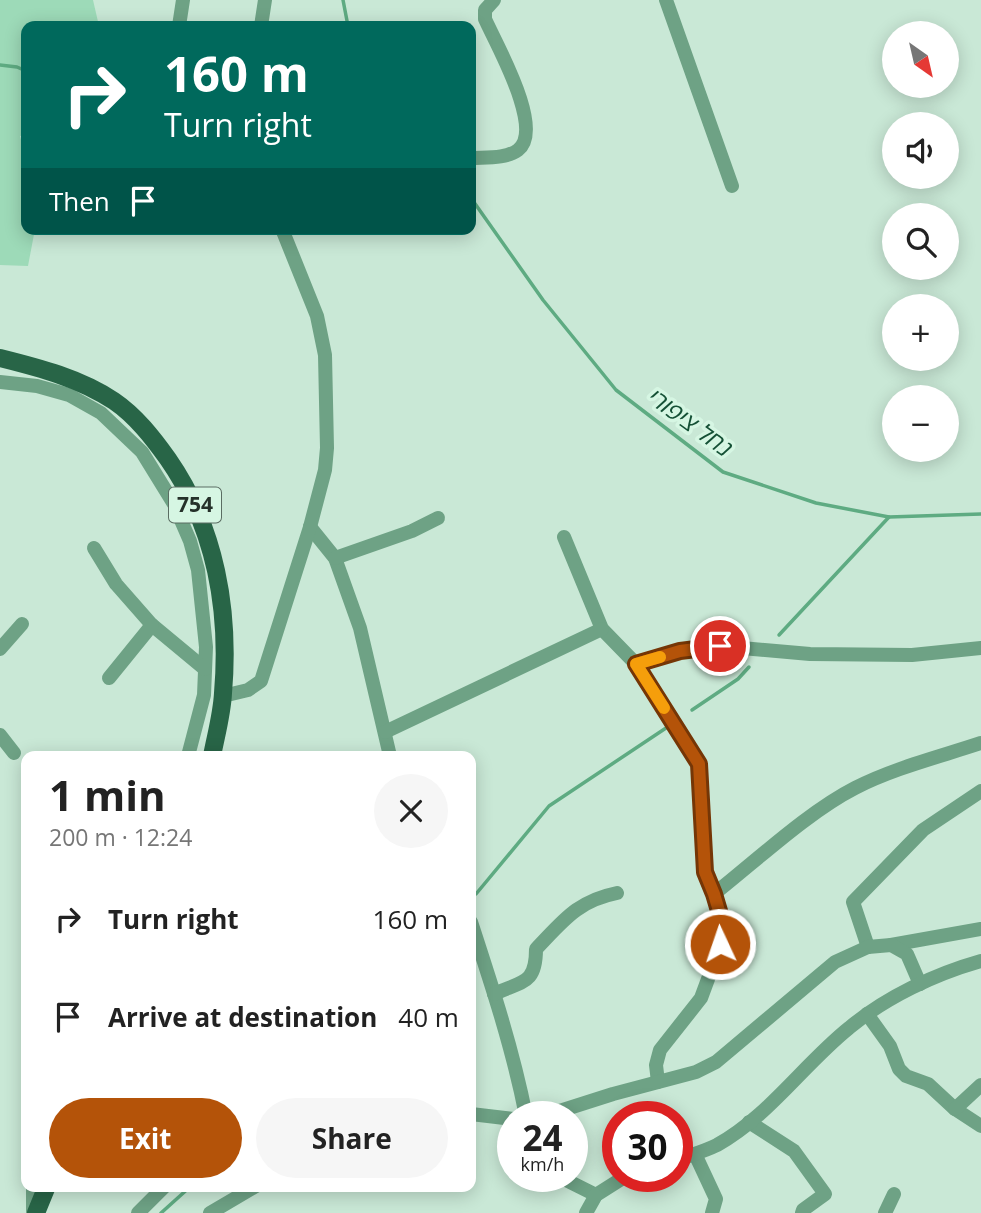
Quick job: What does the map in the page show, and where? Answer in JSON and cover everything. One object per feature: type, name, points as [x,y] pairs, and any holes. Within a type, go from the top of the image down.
[{"type":"main road","name":"754","points":[[0,358],[52,372],[86,385],[116,402],[138,422],[175,469],[199,513],[215,567],[222,602],[225,641],[223,696],[213,751]]},
{"type":"main road","points":[[34,1213],[44,1192]]},
{"type":"street","points":[[180,21],[183,0]]},
{"type":"street","points":[[262,21],[265,0]]},
{"type":"street","points":[[476,158],[512,153],[519,149],[527,135],[524,107],[485,19],[485,10],[494,0]]},
{"type":"street","points":[[666,0],[733,186]]},
{"type":"street","points":[[223,696],[248,690],[261,681],[310,527],[325,470],[325,355],[317,316],[288,235]]},
{"type":"street","points":[[0,382],[37,386],[69,395],[101,413],[142,452],[174,504],[190,541],[198,570],[206,647],[204,695],[189,751]]},
{"type":"street","points":[[335,558],[412,531],[438,518]]},
{"type":"street","points":[[310,527],[335,558],[360,628],[389,751]]},
{"type":"street","points":[[564,537],[602,629],[636,664],[699,764],[705,872],[722,921],[720,944],[701,999],[660,1050],[656,1065],[657,1082]]},
{"type":"street","points":[[94,548],[116,584],[152,625],[205,669]]},
{"type":"street","points":[[0,649],[22,624]]},
{"type":"street","points":[[109,678],[152,625]]},
{"type":"street","points":[[385,732],[602,629]]},
{"type":"street","points":[[636,664],[680,651],[720,646],[810,654],[912,655],[981,648]]},
{"type":"street","points":[[0,735],[14,753]]},
{"type":"street","points":[[714,894],[815,814],[855,788],[981,743]]},
{"type":"street","points":[[868,947],[853,902],[923,830],[981,791]]},
{"type":"street","points":[[495,994],[529,978],[536,969],[536,948],[566,916],[582,903],[617,893]]},
{"type":"street","points":[[588,1102],[696,1072],[716,1062],[835,962],[868,947],[891,946],[981,929]]},
{"type":"street","points":[[476,937],[495,994],[523,1101]]},
{"type":"street","points":[[891,946],[907,954],[920,984]]},
{"type":"street","points":[[712,1213],[716,1199],[695,1154],[718,1144],[749,1122],[846,1030],[867,1014],[920,984],[959,967],[981,961]]},
{"type":"street","points":[[867,1014],[890,1046],[906,1076],[928,1084],[955,1109],[981,1126]]},
{"type":"street","points":[[955,1109],[981,1085]]},
{"type":"street","points":[[476,1115],[497,1117]]},
{"type":"street","points":[[749,1122],[794,1151],[824,1194],[802,1213]]},
{"type":"street","points":[[588,1191],[596,1195]]},
{"type":"street","points":[[586,1213],[596,1195],[602,1191]]},
{"type":"street","points":[[33,1192],[34,1213]]},
{"type":"street","points":[[138,1213],[159,1192]]},
{"type":"street","points":[[210,1213],[246,1192]]},
{"type":"street","points":[[885,1213],[894,1194]]},
{"type":"green space","points":[[0,0],[93,0],[98,21],[21,21],[21,235],[34,235],[28,266],[0,265]]},
{"type":"waterway","points":[[343,0],[347,21]]},
{"type":"waterway","points":[[0,65],[21,69]]},
{"type":"waterway","name":"נחל ציפורי","points":[[476,205],[543,300],[616,390],[723,472],[816,503],[889,517],[981,514]]},
{"type":"waterway","points":[[779,635],[889,517]]},
{"type":"waterway","points":[[692,710],[738,679],[749,667]]},
{"type":"waterway","points":[[476,894],[549,806],[666,728]]},
{"type":"waterway","points":[[161,1213],[184,1192]]},
{"type":"slow traffic","points":[[660,657],[636,664],[664,708]]},
{"type":"route","points":[[720,646],[680,651],[636,664],[699,764],[705,872],[722,921],[720,944]]}]
